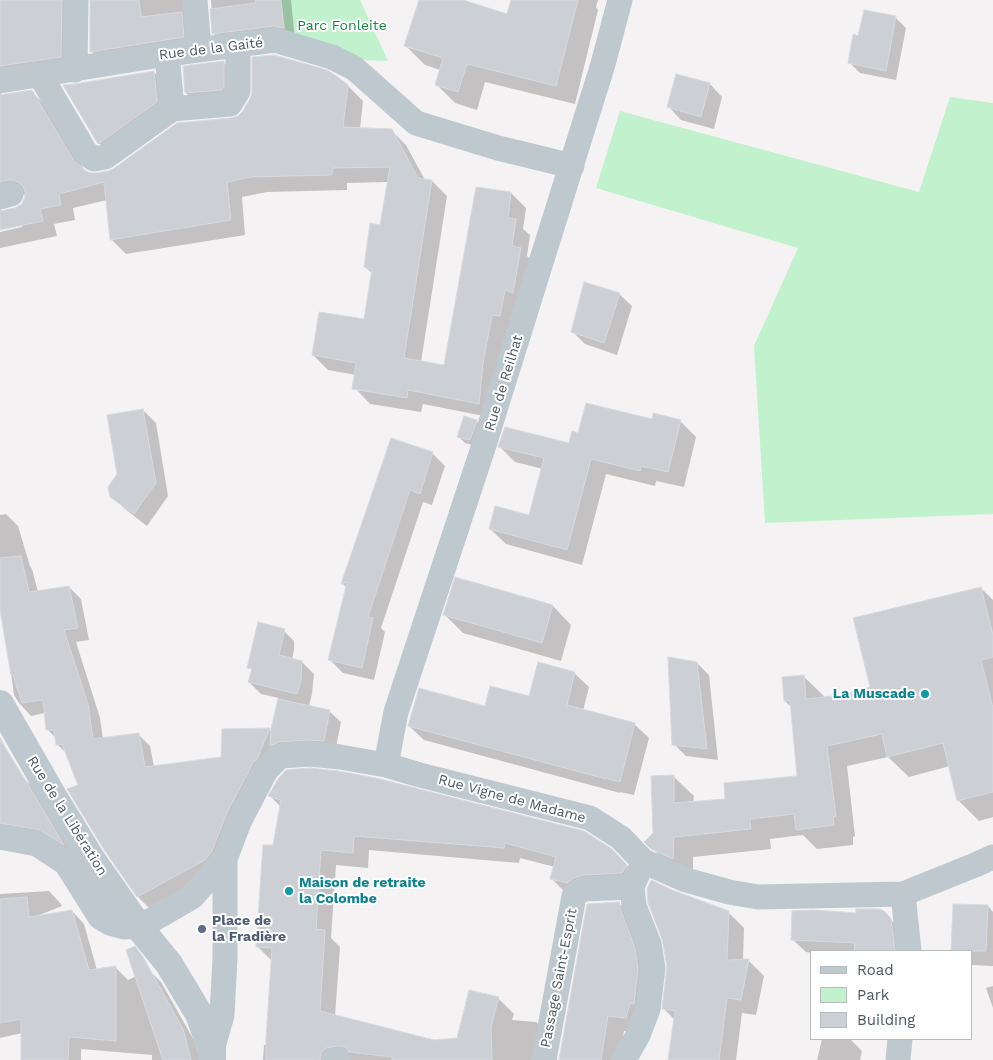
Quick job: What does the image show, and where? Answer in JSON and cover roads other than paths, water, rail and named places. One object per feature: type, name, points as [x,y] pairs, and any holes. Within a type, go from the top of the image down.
[{"type":"street","points":[[74,70],[76,0]]},
{"type":"street","points":[[195,0],[199,50]]},
{"type":"street","name":"Rue de Reilhat","points":[[386,765],[396,712],[484,448],[603,64],[620,0]]},
{"type":"street","name":"Rue de la Gaité","points":[[0,81],[167,54],[275,40],[332,57],[354,68],[416,123],[498,148],[572,166]]},
{"type":"street","points":[[40,74],[86,153],[94,159],[105,157],[172,109],[230,104],[238,91],[238,45]]},
{"type":"street","points":[[167,54],[172,109]]},
{"type":"street","name":"Rue de la Libération","points":[[0,704],[92,860],[138,926]]},
{"type":"street","name":"Rue Vigne de Madame","points":[[224,859],[239,822],[266,770],[280,756],[310,754],[386,765],[590,818],[621,838],[643,861],[686,880],[729,892],[758,897],[903,894]]},
{"type":"street","points":[[0,837],[37,844],[66,862],[100,916],[110,923],[124,927],[138,926],[154,920],[192,897],[224,859]]},
{"type":"street","points":[[909,950],[903,894],[993,857]]},
{"type":"street","points":[[212,1055],[222,1015],[225,958],[224,859]]},
{"type":"street","points":[[624,1060],[638,1035],[648,1009],[653,968],[649,944],[634,906],[632,887],[643,861]]},
{"type":"street","name":"Passage Saint-Esprit","points":[[544,1060],[574,896],[583,888],[632,887]]},
{"type":"street","points":[[138,926],[168,964],[199,1014],[212,1055]]},
{"type":"street","points":[[898,1060],[900,1040]]},
{"type":"place","name":"La Muscade","points":[[925,694]]},
{"type":"place","name":"Maison de retraite la Colombe","points":[[289,891]]},
{"type":"place","name":"Place de la Fradière","points":[[202,929]]},
{"type":"park label","name":"Parc Fonleite","points":[[342,26]]}]
